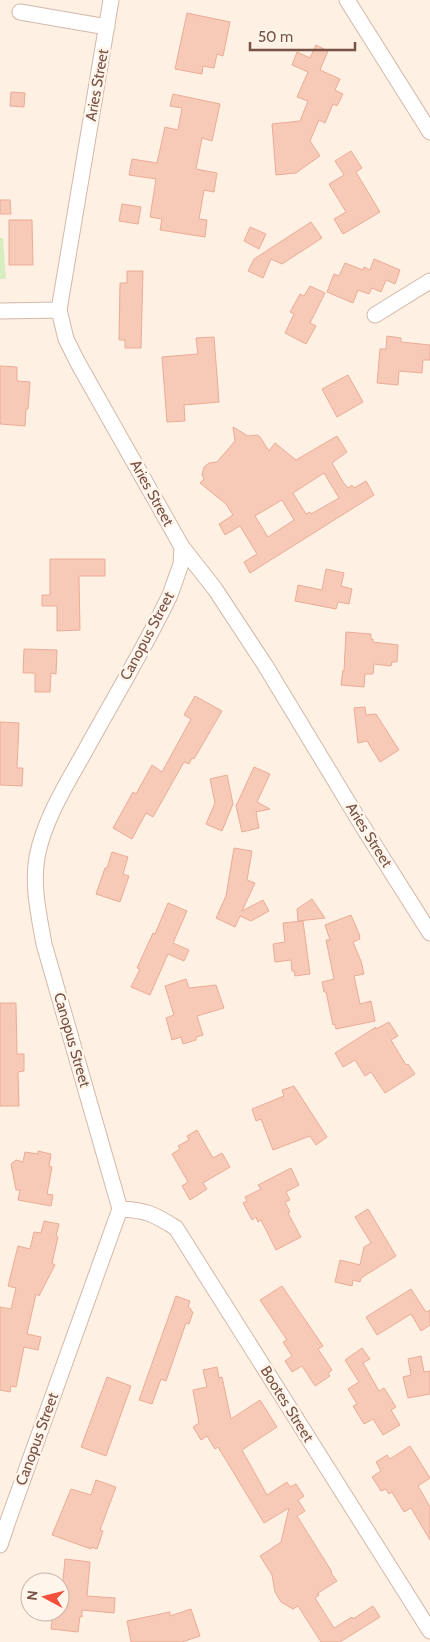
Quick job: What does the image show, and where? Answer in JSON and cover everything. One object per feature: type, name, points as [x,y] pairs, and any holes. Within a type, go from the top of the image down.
[{"type":"street","name":"Aries Street","points":[[112,0],[59,310],[66,338],[78,363],[182,546],[215,589],[265,665],[430,933]]},
{"type":"street","points":[[348,0],[430,132]]},
{"type":"street","points":[[20,12],[107,27]]},
{"type":"street","points":[[375,315],[430,280]]},
{"type":"street","points":[[0,311],[59,310]]},
{"type":"street","name":"Canopus Street","points":[[0,1546],[120,1209],[44,944],[38,910],[35,872],[37,856],[46,827],[66,785],[166,602],[181,564],[182,546]]},
{"type":"street","name":"Bootes Street","points":[[120,1209],[152,1213],[176,1228],[430,1631]]},
{"type":"green space","points":[[0,238],[3,238],[6,279],[0,279]]},
{"type":"building","points":[[187,13],[230,22],[223,56],[217,54],[214,68],[203,66],[202,74],[175,69]]},
{"type":"building","points":[[316,45],[328,51],[320,70],[340,79],[335,90],[343,94],[337,106],[333,104],[325,123],[319,120],[310,141],[320,156],[296,173],[276,175],[272,124],[300,121],[308,101],[297,97],[308,72],[292,65],[297,52],[310,58]]},
{"type":"building","points":[[11,92],[25,93],[24,107],[10,106]]},
{"type":"building","points":[[173,94],[220,104],[212,141],[202,138],[196,169],[217,173],[214,192],[204,190],[199,219],[207,220],[205,237],[160,230],[162,219],[150,217],[156,179],[129,175],[132,159],[157,163],[165,127],[178,130],[182,108],[170,106]]},
{"type":"building","points":[[351,151],[362,168],[356,172],[380,212],[343,234],[334,219],[346,212],[329,184],[344,175],[335,161]]},
{"type":"building","points":[[0,200],[10,200],[11,214],[0,214]]},
{"type":"building","points":[[122,204],[141,207],[138,224],[119,221]]},
{"type":"building","points":[[9,220],[32,220],[33,265],[9,265]]},
{"type":"building","points":[[311,222],[322,238],[282,264],[271,259],[263,278],[248,271],[254,259]]},
{"type":"building","points":[[250,227],[266,234],[259,249],[244,241]]},
{"type":"building","points":[[374,259],[400,270],[395,284],[386,280],[381,292],[372,288],[369,294],[358,290],[353,303],[327,292],[334,274],[339,276],[345,263],[363,270],[364,267],[370,270]]},
{"type":"building","points":[[127,271],[143,271],[141,348],[125,348],[125,340],[119,340],[120,283],[127,283]]},
{"type":"building","points":[[310,286],[325,293],[310,323],[316,326],[306,344],[285,333],[294,314],[290,312],[300,294],[304,296]]},
{"type":"building","points":[[387,336],[401,338],[401,342],[430,345],[430,360],[423,360],[422,373],[399,371],[398,385],[377,383],[380,349],[386,349]]},
{"type":"building","points":[[214,337],[219,402],[184,405],[185,421],[167,422],[162,357],[198,354],[196,338]]},
{"type":"building","points":[[0,366],[17,367],[17,381],[30,382],[25,426],[0,424]]},
{"type":"building","points":[[348,375],[363,402],[337,417],[322,389]]},
{"type":"building","points":[[233,427],[248,436],[257,435],[260,437],[269,451],[275,443],[296,460],[337,436],[347,452],[332,463],[343,482],[348,488],[352,485],[354,488],[366,481],[374,495],[250,573],[244,562],[257,554],[240,526],[225,535],[219,524],[233,515],[226,504],[200,483],[204,479],[202,475],[204,467],[209,463],[217,462],[235,441]],"holes":[[[324,473],[339,498],[311,514],[310,512],[306,514],[293,493]],[[282,500],[294,520],[268,537],[255,516]]]},
{"type":"building","points":[[50,559],[105,559],[105,576],[79,576],[80,630],[57,631],[57,606],[42,606],[42,595],[50,595]]},
{"type":"building","points":[[326,569],[344,573],[341,586],[352,589],[349,604],[338,602],[336,609],[295,601],[298,585],[322,590]]},
{"type":"building","points":[[346,632],[371,634],[373,642],[398,645],[397,662],[392,662],[391,666],[374,664],[373,674],[365,674],[364,687],[341,685],[344,671]]},
{"type":"building","points":[[24,649],[57,650],[56,674],[51,673],[50,692],[35,692],[35,673],[23,673]]},
{"type":"building","points":[[195,696],[222,711],[194,759],[192,758],[189,764],[184,762],[153,817],[146,813],[132,839],[113,828],[133,792],[136,794],[152,765],[162,772],[191,719],[184,715]]},
{"type":"building","points":[[365,707],[366,715],[376,714],[399,750],[380,762],[367,741],[358,743],[354,708]]},
{"type":"building","points":[[0,722],[19,723],[17,768],[23,768],[22,786],[0,785]]},
{"type":"building","points":[[254,767],[270,774],[257,802],[270,809],[256,812],[259,828],[242,832],[236,806]]},
{"type":"building","points":[[227,775],[233,804],[222,831],[206,824],[215,803],[210,779]]},
{"type":"building","points":[[234,848],[252,851],[247,880],[255,883],[242,911],[263,900],[269,911],[251,921],[240,916],[235,927],[216,918],[226,896]]},
{"type":"building","points":[[112,852],[128,857],[123,874],[129,876],[120,902],[96,894]]},
{"type":"building","points":[[312,899],[325,918],[298,921],[297,909]]},
{"type":"building","points":[[168,903],[187,911],[173,943],[189,950],[184,961],[168,954],[150,995],[131,987],[140,969],[137,968],[153,933],[155,934]]},
{"type":"building","points":[[351,915],[360,936],[360,939],[353,942],[364,974],[354,976],[360,1004],[371,1001],[375,1021],[336,1029],[335,1024],[333,1025],[322,982],[334,979],[326,940],[330,940],[325,925]]},
{"type":"building","points":[[303,921],[310,974],[295,976],[294,971],[292,971],[291,960],[275,962],[273,944],[285,942],[283,923]]},
{"type":"building","points":[[186,979],[189,988],[216,985],[224,1008],[197,1016],[203,1035],[196,1037],[196,1040],[183,1044],[181,1037],[172,1040],[166,1018],[174,1015],[165,986]]},
{"type":"building","points":[[0,1003],[16,1003],[17,1054],[24,1054],[24,1071],[18,1072],[19,1106],[0,1106]]},
{"type":"building","points":[[389,1022],[398,1036],[391,1040],[406,1065],[408,1064],[415,1074],[385,1093],[371,1072],[365,1076],[355,1060],[343,1067],[335,1053],[376,1027],[376,1029]]},
{"type":"building","points":[[294,1086],[327,1137],[316,1145],[310,1136],[273,1150],[261,1119],[256,1121],[252,1109],[284,1096],[282,1090]]},
{"type":"building","points":[[197,1130],[213,1158],[222,1153],[230,1167],[203,1183],[207,1189],[190,1200],[182,1186],[188,1182],[172,1154],[180,1149],[178,1146],[189,1140],[187,1136]]},
{"type":"building","points":[[38,1151],[51,1154],[49,1166],[52,1167],[47,1194],[53,1195],[51,1206],[18,1200],[20,1190],[16,1190],[11,1164],[16,1160],[23,1162],[25,1152],[38,1154]]},
{"type":"building","points":[[291,1168],[299,1185],[286,1192],[290,1200],[285,1202],[290,1212],[288,1213],[301,1237],[276,1250],[261,1220],[258,1222],[256,1217],[252,1220],[243,1203],[247,1201],[245,1197],[261,1189],[258,1185]]},
{"type":"building","points":[[368,1209],[396,1256],[361,1278],[360,1282],[353,1280],[352,1286],[335,1282],[340,1260],[360,1265],[364,1247],[371,1243],[355,1217]]},
{"type":"building","points":[[44,1221],[59,1224],[52,1263],[55,1265],[39,1296],[36,1294],[27,1334],[41,1337],[38,1350],[24,1347],[16,1387],[11,1386],[10,1392],[0,1390],[0,1307],[11,1309],[16,1288],[8,1286],[18,1246],[30,1249],[34,1232],[41,1233]]},
{"type":"building","points":[[282,1286],[323,1346],[318,1349],[332,1370],[328,1373],[330,1376],[315,1386],[302,1366],[292,1372],[285,1361],[292,1356],[283,1342],[287,1340],[260,1300]]},
{"type":"building","points":[[411,1289],[426,1312],[430,1310],[430,1325],[421,1331],[411,1314],[377,1335],[366,1317]]},
{"type":"building","points":[[176,1296],[190,1301],[188,1307],[193,1312],[189,1324],[186,1323],[166,1381],[161,1379],[152,1404],[139,1400]]},
{"type":"building","points":[[362,1348],[370,1359],[363,1363],[379,1391],[384,1388],[396,1407],[391,1410],[400,1425],[383,1435],[373,1419],[364,1424],[353,1406],[357,1404],[348,1389],[359,1382],[345,1360]]},
{"type":"building","points":[[421,1356],[424,1372],[430,1371],[430,1394],[408,1398],[403,1377],[411,1375],[408,1359]]},
{"type":"building","points":[[217,1367],[219,1378],[222,1377],[231,1419],[260,1400],[277,1427],[242,1450],[267,1495],[287,1482],[290,1487],[296,1484],[304,1496],[298,1500],[305,1511],[297,1516],[337,1581],[318,1593],[319,1595],[315,1598],[334,1628],[373,1606],[380,1617],[340,1642],[321,1642],[298,1606],[293,1609],[281,1602],[275,1592],[272,1575],[260,1556],[281,1542],[289,1508],[264,1523],[218,1447],[215,1449],[207,1436],[201,1440],[193,1427],[199,1423],[193,1390],[207,1387],[203,1370]]},
{"type":"building","points":[[107,1377],[131,1386],[106,1456],[81,1447]]},
{"type":"building","points":[[410,1446],[430,1478],[418,1486],[430,1507],[430,1540],[411,1508],[404,1512],[392,1492],[389,1494],[386,1489],[381,1491],[372,1477],[381,1471],[376,1462],[387,1455],[390,1459]]},
{"type":"building","points":[[96,1480],[116,1487],[100,1530],[103,1531],[97,1549],[91,1547],[91,1549],[52,1535],[71,1489],[91,1495]]},
{"type":"building","points":[[65,1559],[90,1562],[87,1596],[115,1598],[114,1613],[82,1610],[78,1632],[51,1629],[52,1622],[70,1622],[70,1572],[64,1572]]},
{"type":"building","points":[[191,1609],[200,1636],[182,1642],[131,1642],[127,1621],[170,1612],[170,1616]]}]
